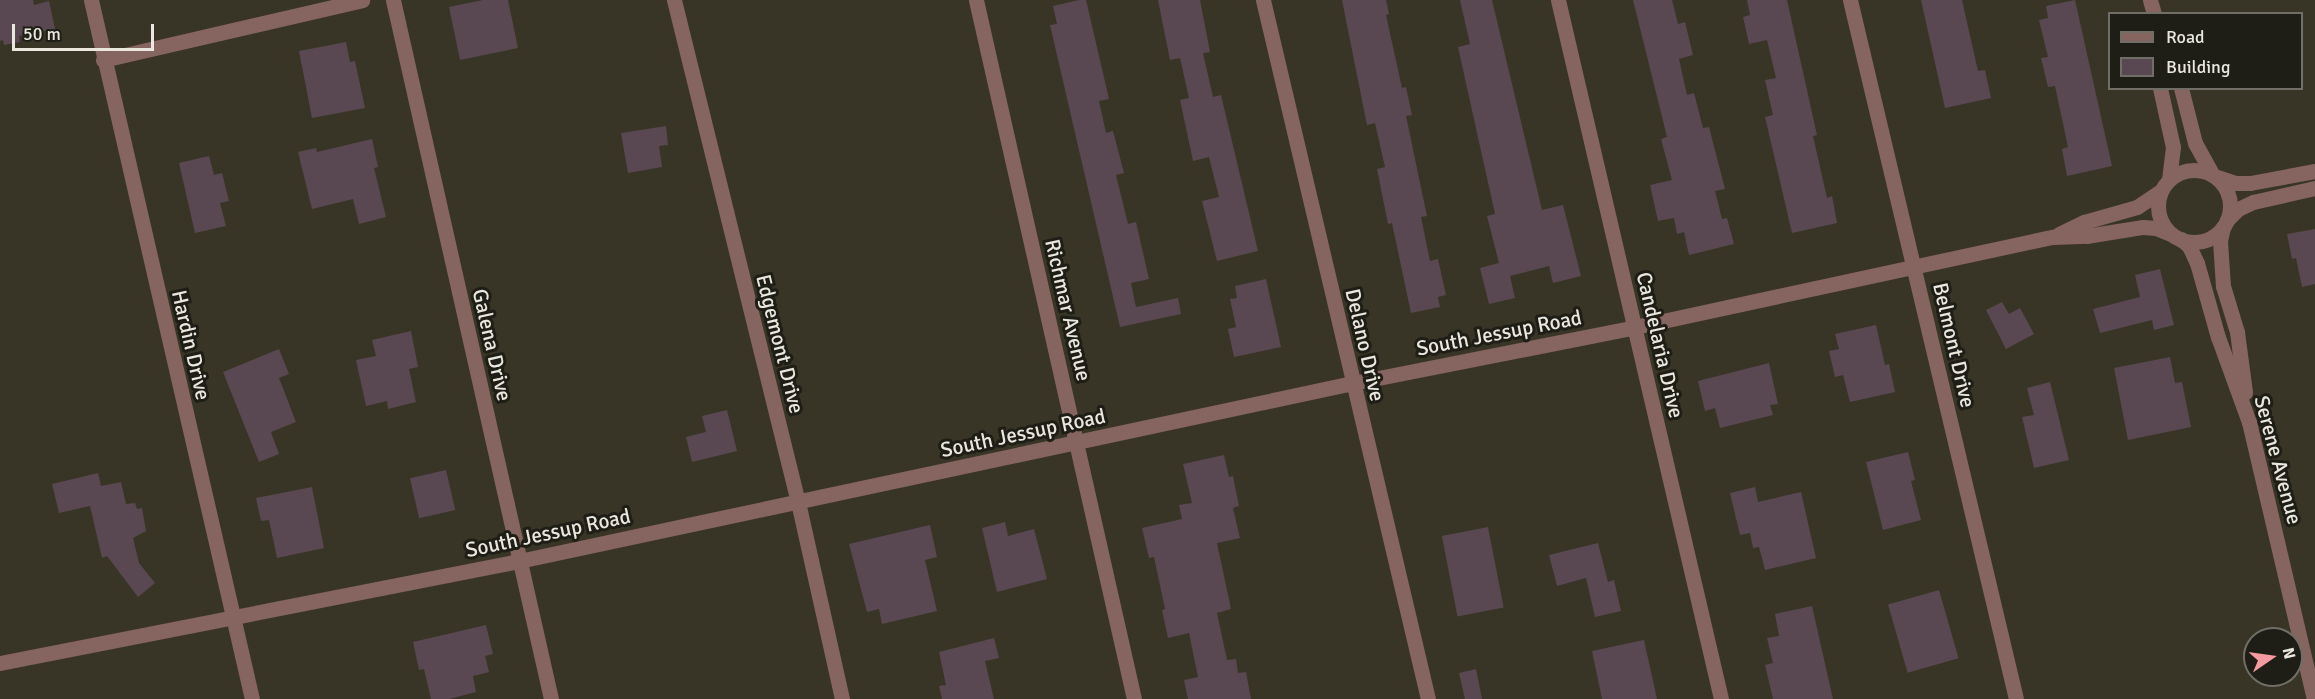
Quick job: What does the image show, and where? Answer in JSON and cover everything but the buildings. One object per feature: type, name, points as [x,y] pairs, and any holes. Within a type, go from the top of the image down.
[{"type":"street","name":"Hardin Drive","points":[[91,0],[252,699]]},
{"type":"street","points":[[103,60],[362,0]]},
{"type":"street","name":"Galena Drive","points":[[393,0],[551,699]]},
{"type":"street","name":"Edgemont Drive","points":[[674,0],[798,502],[843,699]]},
{"type":"street","name":"Richmar Avenue","points":[[976,0],[1134,699]]},
{"type":"street","name":"Delano Drive","points":[[1263,0],[1428,699]]},
{"type":"street","name":"Candelaria Drive","points":[[1558,0],[1721,699]]},
{"type":"street","name":"Belmont Drive","points":[[1850,0],[2016,699]]},
{"type":"street","points":[[2160,90],[2174,147],[2158,207],[2160,217],[2176,236],[2203,241],[2218,233],[2238,209],[2253,202],[2315,188]]},
{"type":"street","points":[[2182,90],[2195,143],[2215,176],[2227,190],[2230,199],[2220,255],[2223,286],[2237,332],[2249,422]]},
{"type":"street","points":[[2165,185],[2187,170],[2198,169],[2235,183],[2250,183],[2315,171]]},
{"type":"street","name":"South Jessup Road","points":[[2053,237],[2084,222],[2148,202],[2165,185]]},
{"type":"street","name":"South Jessup Road","points":[[0,663],[519,561],[2053,237],[2086,236],[2143,227],[2156,228],[2176,236]]},
{"type":"street","name":"Serene Avenue","points":[[2176,236],[2189,246],[2197,263],[2218,337],[2249,422],[2314,699]]}]
